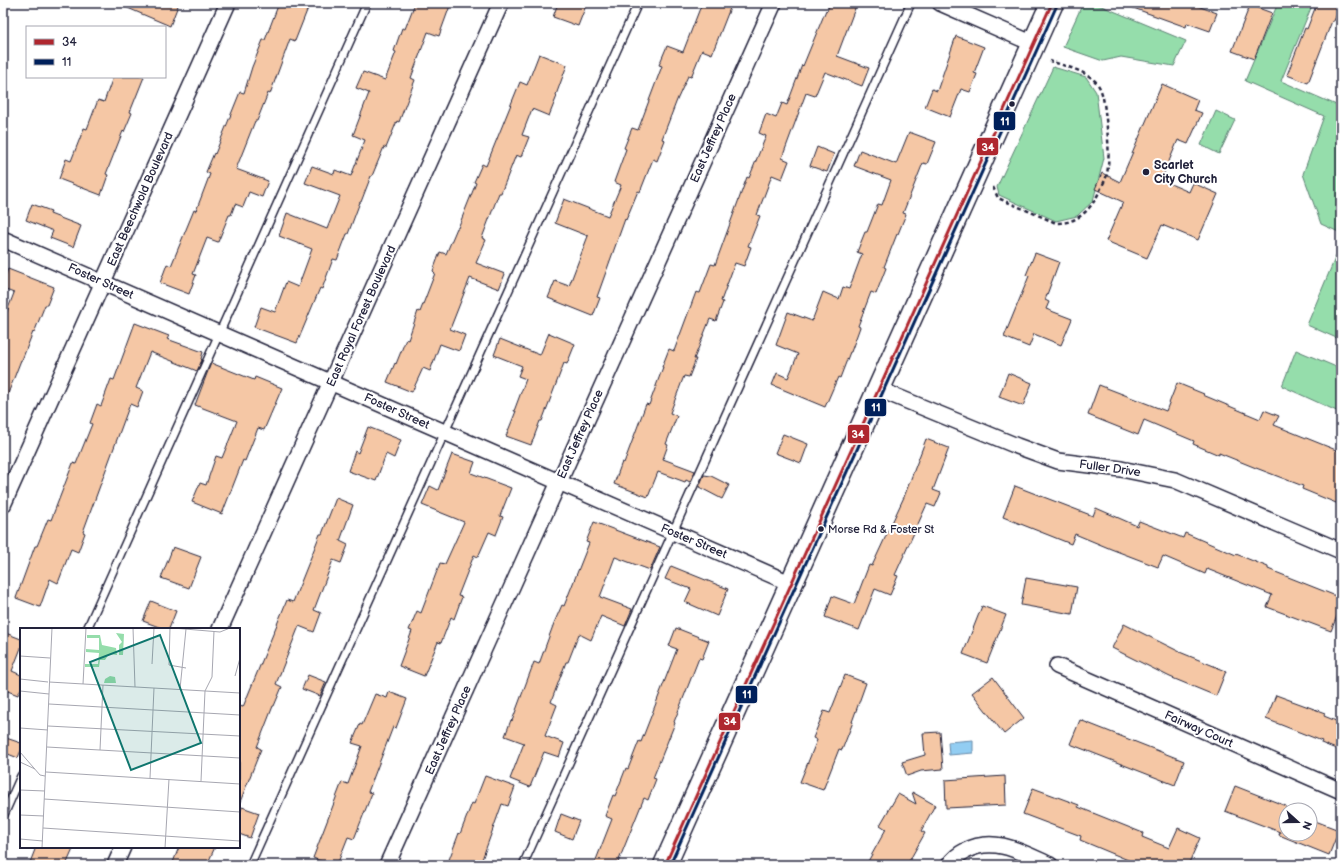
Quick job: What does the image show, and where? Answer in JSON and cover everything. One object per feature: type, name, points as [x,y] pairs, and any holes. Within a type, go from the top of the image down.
[{"type":"main road","points":[[668,864],[878,389],[1052,3]]},
{"type":"street","name":"East Beechwold Boulevard","points":[[3,505],[228,3]]},
{"type":"street","name":"East Royal Forest Boulevard","points":[[220,628],[501,3]]},
{"type":"street","name":"East Jeffrey Place","points":[[387,865],[774,3]]},
{"type":"street","points":[[940,3],[1034,44]]},
{"type":"street","name":"Foster Street","points":[[3,239],[792,584]]},
{"type":"street","name":"Fuller Drive","points":[[878,389],[1017,446],[1058,461],[1141,473],[1174,480],[1341,551]]},
{"type":"street","name":"Fairway Court","points":[[1057,666],[1341,791]]},
{"type":"street","points":[[949,865],[960,854],[971,848],[985,844],[999,844],[1013,848],[1050,865]]},
{"type":"street","points":[[114,865],[122,848]]},
{"type":"lane","points":[[87,628],[367,3]]},
{"type":"lane","points":[[250,865],[638,3]]},
{"type":"lane","points":[[524,865],[672,532],[911,3]]},
{"type":"lane","points":[[3,817],[20,778]]},
{"type":"path","points":[[993,187],[998,198],[1056,223],[1073,221],[1082,216],[1094,203],[1098,195],[1107,175],[1108,152],[1107,133],[1102,97],[1099,87],[1095,81],[1088,76],[1050,61]]},
{"type":"path","points":[[703,865],[705,861]]},
{"type":"green space","points":[[1083,3],[1094,3],[1186,41],[1174,66],[1121,57],[1103,61],[1063,47]]},
{"type":"green space","points":[[1278,3],[1313,3],[1281,81],[1341,107],[1341,233],[1321,224],[1303,174],[1324,116],[1245,81]]},
{"type":"green space","points":[[1053,67],[1086,77],[1096,92],[1104,158],[1093,201],[1077,216],[1056,221],[999,195],[997,187]]},
{"type":"green space","points":[[1216,111],[1235,120],[1219,154],[1201,145]]},
{"type":"green space","points":[[1341,244],[1341,340],[1307,325]]},
{"type":"green space","points":[[1296,350],[1341,369],[1341,413],[1282,386]]},
{"type":"water","points":[[973,740],[973,753],[949,755],[948,742]]},
{"type":"building","points":[[116,3],[179,3],[170,26]]},
{"type":"building","points":[[279,3],[310,3],[295,41],[290,39],[270,94],[268,93],[257,121],[255,121],[236,169],[268,181],[262,197],[249,192],[243,207],[235,204],[218,242],[207,238],[193,274],[196,275],[189,294],[160,283],[167,264],[171,266],[194,210],[196,211],[210,174],[206,172],[214,153],[215,154],[240,92],[244,93],[252,67],[263,40],[265,40]]},
{"type":"building","points":[[415,3],[451,3],[439,36],[428,32],[411,78],[415,80],[399,122],[397,121],[386,148],[384,147],[337,260],[333,259],[322,289],[320,288],[297,343],[254,327],[261,307],[275,312],[286,282],[298,287],[312,249],[279,236],[287,213],[327,229],[340,196],[305,183],[312,166],[334,174],[335,170],[351,176],[365,140],[353,135],[369,93],[356,88],[363,72],[385,80],[396,52],[394,51],[402,28],[405,29]]},
{"type":"building","points":[[558,3],[587,3],[578,26],[553,17]]},
{"type":"building","points":[[702,3],[732,3],[712,54],[702,50],[691,77],[688,76],[677,100],[662,139],[665,140],[657,161],[653,159],[640,192],[638,191],[626,220],[625,219],[597,297],[600,298],[593,316],[548,298],[555,281],[569,286],[588,236],[555,223],[564,199],[608,216],[621,185],[614,182],[626,149],[624,148],[632,128],[638,130],[662,66],[659,65],[667,46],[683,52]]},
{"type":"building","points":[[830,3],[857,3],[837,56],[869,68],[862,86],[825,72],[815,96],[806,93],[782,158],[789,161],[782,179],[772,175],[757,215],[760,216],[748,246],[751,247],[744,266],[735,263],[721,301],[723,302],[716,321],[710,319],[694,359],[696,359],[689,377],[684,376],[670,413],[677,416],[666,444],[668,445],[663,459],[695,471],[690,482],[686,480],[685,482],[658,472],[648,497],[614,484],[622,462],[624,463],[646,404],[649,405],[669,349],[674,351],[696,292],[700,293],[711,264],[715,265],[747,177],[749,178],[766,136],[759,133],[766,114],[776,118],[782,103],[787,105],[802,65],[803,66]]},
{"type":"building","points":[[1125,3],[1189,3],[1217,13],[1210,31],[1187,23],[1186,27],[1125,5]]},
{"type":"building","points":[[1317,3],[1341,4],[1334,21],[1332,21],[1308,83],[1287,75],[1305,28],[1307,29]]},
{"type":"building","points":[[1250,5],[1272,13],[1254,59],[1232,51]]},
{"type":"building","points":[[956,36],[984,47],[974,73],[977,74],[970,92],[961,89],[950,117],[925,107],[932,89],[937,91]]},
{"type":"building","points":[[539,54],[567,65],[549,116],[532,109],[522,135],[529,137],[521,157],[516,155],[501,193],[499,193],[482,238],[486,240],[476,263],[505,274],[499,289],[470,278],[450,329],[465,335],[459,351],[440,344],[430,371],[423,368],[412,392],[387,382],[406,339],[408,340],[418,311],[420,312],[435,273],[433,271],[440,252],[446,254],[476,183],[474,182],[482,164],[486,166],[520,82],[527,85]]},
{"type":"building","points":[[113,78],[144,78],[130,112],[132,113],[124,132],[123,131],[106,174],[108,175],[101,195],[59,179],[66,159],[71,161],[84,128],[87,129],[98,100],[104,102]]},
{"type":"building","name":"Scarlet City Church","points":[[1162,84],[1198,100],[1194,110],[1202,113],[1188,144],[1178,140],[1161,180],[1189,192],[1193,183],[1218,194],[1198,240],[1162,225],[1147,258],[1106,241],[1123,202],[1095,189],[1102,173],[1120,182]]},
{"type":"building","points":[[909,132],[936,142],[927,164],[923,163],[903,213],[906,214],[884,267],[886,268],[876,294],[871,292],[858,326],[860,327],[851,352],[825,407],[772,385],[777,373],[788,378],[798,354],[776,345],[788,312],[812,321],[823,292],[839,299],[843,287],[849,289],[862,254],[857,252],[878,204],[882,205],[891,180],[854,166],[860,150],[896,164]]},
{"type":"building","points":[[817,147],[834,154],[827,172],[810,166]]},
{"type":"building","points":[[32,204],[51,211],[50,214],[81,226],[73,247],[50,238],[53,231],[26,220]]},
{"type":"building","points":[[1035,253],[1059,262],[1045,300],[1049,302],[1046,309],[1072,319],[1061,345],[1034,334],[1029,347],[1004,337],[1029,276],[1026,275]]},
{"type":"building","points":[[8,269],[54,287],[21,360],[4,404],[3,322],[14,293],[3,289],[3,282]]},
{"type":"building","points":[[135,323],[169,336],[167,339],[203,352],[202,360],[197,371],[150,352],[136,388],[143,391],[137,407],[130,404],[83,532],[85,533],[78,552],[71,549],[58,583],[50,579],[40,607],[16,598],[35,546],[37,546],[48,519],[51,520],[73,463],[76,464],[92,424],[90,423],[97,404],[101,406],[111,379],[114,380]]},
{"type":"building","points":[[549,333],[575,344],[567,364],[564,363],[542,421],[540,421],[531,445],[506,436],[526,379],[518,376],[522,366],[494,355],[500,339],[540,355]]},
{"type":"building","points":[[211,363],[254,380],[255,377],[282,388],[264,430],[258,428],[245,461],[243,460],[222,514],[192,502],[200,483],[206,485],[216,456],[222,458],[237,421],[195,405]]},
{"type":"building","points":[[1008,373],[1032,383],[1023,406],[999,397]]},
{"type":"building","points":[[1177,383],[1260,419],[1264,410],[1279,416],[1274,425],[1341,452],[1341,505],[1302,489],[1303,486],[1193,444],[1194,441],[1144,420],[1138,435],[1088,415],[1099,385],[1166,411]]},
{"type":"building","points":[[368,427],[401,440],[394,458],[386,454],[376,481],[348,471],[355,451],[358,453]]},
{"type":"building","points":[[783,434],[808,444],[801,463],[775,453]]},
{"type":"building","points":[[926,439],[949,448],[933,490],[941,493],[935,507],[927,504],[895,575],[898,576],[890,595],[875,589],[859,630],[825,617],[832,596],[854,604],[869,565],[872,566],[904,497]]},
{"type":"building","points":[[452,454],[475,462],[471,473],[511,488],[500,516],[503,517],[496,535],[489,532],[478,557],[474,555],[458,596],[462,597],[454,619],[451,617],[441,643],[438,642],[424,676],[399,666],[412,631],[409,630],[417,611],[421,613],[440,563],[445,564],[464,522],[422,505],[430,486],[438,490]]},
{"type":"building","points":[[704,475],[711,476],[729,485],[722,499],[699,487]]},
{"type":"building","points":[[1015,486],[1093,516],[1096,508],[1137,526],[1139,521],[1183,538],[1185,533],[1268,567],[1268,569],[1341,598],[1341,606],[1331,631],[1267,607],[1272,595],[1207,569],[1205,574],[1163,556],[1158,567],[1075,534],[1071,544],[1003,517]]},
{"type":"building","points":[[336,498],[353,505],[340,541],[348,545],[341,563],[333,560],[314,610],[321,613],[314,632],[299,626],[276,684],[282,687],[257,747],[261,749],[240,802],[240,706],[243,707],[287,600],[293,602],[320,534],[322,534]]},
{"type":"building","points":[[594,522],[660,547],[650,570],[615,557],[600,597],[632,609],[625,626],[601,616],[591,640],[579,634],[568,662],[566,662],[551,702],[557,705],[545,736],[564,743],[559,757],[544,752],[530,787],[510,779],[524,743],[505,736],[534,662],[539,664],[554,623],[562,605],[564,606],[589,543],[586,542]]},
{"type":"building","points":[[173,547],[201,557],[189,588],[161,578]]},
{"type":"building","points":[[671,566],[728,589],[717,616],[685,602],[691,589],[665,579]]},
{"type":"building","points":[[1026,578],[1077,587],[1072,614],[1021,605]]},
{"type":"building","points":[[151,601],[176,611],[169,628],[161,628],[143,621]]},
{"type":"building","points":[[982,606],[1006,615],[987,663],[963,654]]},
{"type":"building","points":[[1124,624],[1182,653],[1226,671],[1216,696],[1170,677],[1112,648]]},
{"type":"building","points":[[676,628],[709,641],[702,659],[699,658],[674,722],[675,723],[653,778],[656,779],[648,800],[644,798],[617,865],[594,865],[612,819],[605,816],[613,795],[615,796],[639,741],[641,742],[677,649],[669,646]]},
{"type":"building","points":[[3,632],[20,639],[20,651],[12,671],[20,675],[20,690],[18,695],[5,690],[3,692]]},
{"type":"building","points":[[308,675],[326,682],[320,696],[302,689]]},
{"type":"building","points":[[845,675],[866,683],[842,750],[839,749],[823,790],[800,782],[817,740],[813,738],[824,711],[830,713]]},
{"type":"building","points":[[993,677],[1024,718],[1004,734],[972,693]]},
{"type":"building","points":[[389,692],[407,699],[396,728],[393,727],[368,792],[372,793],[354,839],[348,837],[337,865],[331,865],[313,858],[342,782],[348,784],[362,746],[352,743],[360,724],[362,725],[375,694],[387,698]]},
{"type":"building","points":[[1276,695],[1325,713],[1324,716],[1341,723],[1341,751],[1321,743],[1322,741],[1266,719]]},
{"type":"building","points":[[1080,720],[1184,761],[1175,785],[1070,744]]},
{"type":"building","points":[[940,732],[943,769],[921,771],[907,776],[902,762],[925,755],[923,733]]},
{"type":"building","points":[[3,737],[20,743],[20,753],[18,758],[3,752]]},
{"type":"building","points":[[485,776],[515,787],[508,806],[502,804],[480,865],[447,865],[459,833],[460,834],[472,803],[474,804]]},
{"type":"building","points":[[1005,776],[1006,805],[946,808],[945,780]]},
{"type":"building","points":[[1235,786],[1278,803],[1278,831],[1225,811]]},
{"type":"building","points":[[1033,788],[1079,805],[1078,807],[1143,833],[1142,837],[1169,848],[1178,828],[1200,838],[1188,865],[1140,865],[1080,840],[1081,836],[1023,814]]},
{"type":"building","points":[[912,792],[935,805],[921,831],[925,833],[907,865],[866,865],[886,829],[880,825],[898,794],[916,804]]},
{"type":"building","points":[[242,807],[259,813],[250,838],[240,834],[240,813]]},
{"type":"building","points":[[561,814],[579,821],[572,839],[555,832]]},
{"type":"building","points":[[1318,822],[1339,830],[1329,855],[1296,842],[1318,842]]},
{"type":"building","points":[[36,848],[74,848],[66,865],[29,865]]},
{"type":"building","points":[[179,848],[215,848],[207,865],[172,865]]},
{"type":"transit line","name":"34","points":[[665,865],[1052,3]]},
{"type":"transit line","name":"11","points":[[670,865],[1057,5]]},
{"type":"place","name":"Scarlet City Church","points":[[1146,172]]},
{"type":"place","name":"Morse Rd & Foster St","points":[[821,529]]}]
